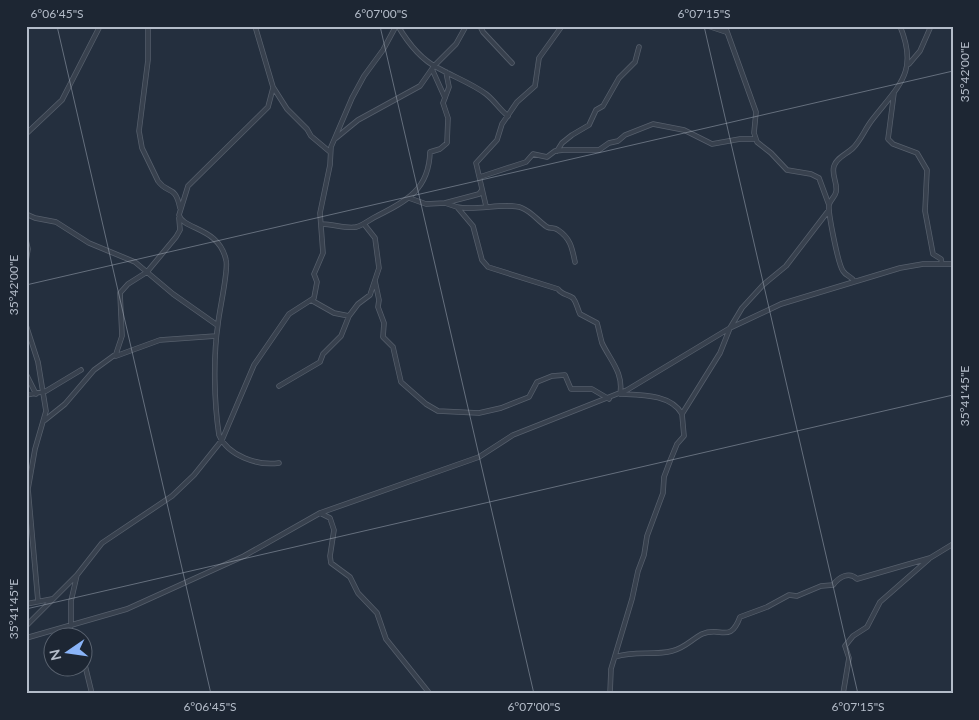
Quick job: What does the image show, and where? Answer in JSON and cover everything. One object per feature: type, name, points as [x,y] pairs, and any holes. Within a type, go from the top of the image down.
[{"type":"street","points":[[26,134],[62,100],[100,26]]},
{"type":"street","points":[[148,26],[148,60],[139,135],[158,181],[162,187],[176,194],[180,209]]},
{"type":"street","points":[[256,26],[274,88],[287,109],[311,136],[330,152]]},
{"type":"street","points":[[26,626],[77,575],[102,543],[138,520],[185,485],[213,454],[222,440],[251,369],[289,314],[311,300],[317,282],[315,271],[323,252],[320,213],[330,165],[330,152],[352,98],[397,26],[406,41],[433,68],[444,98]]},
{"type":"street","points":[[336,138],[358,120],[416,89],[456,44],[466,26]]},
{"type":"street","points":[[480,26],[483,32],[512,63]]},
{"type":"street","points":[[486,206],[476,163],[497,140],[502,124],[517,102],[529,93],[534,86],[539,58],[562,26]]},
{"type":"street","points":[[708,26],[726,32]]},
{"type":"street","points":[[724,26],[731,40],[741,72],[746,79],[748,96],[756,112],[755,139]]},
{"type":"street","points":[[900,26],[908,50],[908,64]]},
{"type":"street","points":[[682,414],[720,353],[730,328],[746,302],[786,266],[829,208],[837,191],[833,171],[835,163],[854,148],[894,91],[908,64],[920,52],[931,26]]},
{"type":"street","points":[[480,177],[526,162],[533,154],[548,157],[557,151],[572,135],[589,125],[596,110],[603,106],[619,78],[635,62],[639,47]]},
{"type":"street","points":[[433,68],[467,81],[485,93],[498,109],[508,116]]},
{"type":"street","points":[[322,224],[351,227],[364,224],[409,198],[424,180],[429,166],[430,152],[440,149],[446,143],[448,118],[443,106],[449,87],[446,72]]},
{"type":"street","points":[[114,356],[119,348],[122,336],[120,293],[128,284],[148,272],[178,234],[180,209],[190,184],[268,107],[274,88]]},
{"type":"street","points":[[894,91],[888,139],[893,144],[917,153],[927,170],[926,217],[933,254],[941,259],[942,264]]},
{"type":"street","points":[[557,151],[568,149],[597,151],[608,143],[618,141],[625,135],[654,124],[684,130],[712,144],[740,138],[755,139],[787,170],[811,174],[819,178],[829,208],[836,252],[842,270],[854,281]]},
{"type":"street","points":[[409,198],[426,204],[445,203],[479,194],[482,190]]},
{"type":"street","points":[[445,203],[457,207],[475,209],[486,206],[494,208],[520,207],[533,214],[549,228],[556,228],[565,234],[572,244],[574,262]]},
{"type":"street","points":[[457,207],[473,226],[482,260],[488,267],[558,289],[561,293],[573,299],[580,314],[597,323],[603,343],[615,362],[620,378],[620,394]]},
{"type":"street","points":[[26,214],[35,218],[56,222],[89,243],[131,260],[217,326]]},
{"type":"street","points":[[179,218],[212,236],[224,253],[227,268],[217,326],[215,367],[218,428],[222,440],[232,450],[257,463],[265,465],[279,463]]},
{"type":"street","points":[[279,386],[320,362],[323,354],[341,336],[349,316],[358,304],[370,295],[379,268],[376,242],[373,234],[364,224]]},
{"type":"street","points":[[26,240],[28,249],[26,261]]},
{"type":"street","points":[[65,628],[127,609],[171,590],[244,556],[320,513],[474,459],[513,435],[609,399],[730,328],[790,300],[900,268],[953,264]]},
{"type":"street","points":[[375,280],[379,300],[378,307],[384,323],[383,337],[393,347],[401,382],[426,404],[438,411],[479,413],[509,406],[529,397],[537,382],[558,375],[564,376],[571,389],[592,390],[609,399]]},
{"type":"street","points":[[311,300],[334,313],[349,316]]},
{"type":"street","points":[[26,325],[38,362],[46,411],[29,467],[27,489],[38,601]]},
{"type":"street","points":[[44,421],[65,404],[94,370],[114,356],[160,340],[216,336]]},
{"type":"street","points":[[26,395],[43,392],[81,370]]},
{"type":"street","points":[[26,374],[36,394]]},
{"type":"street","points":[[610,694],[611,669],[644,555],[647,536],[662,494],[666,472],[677,444],[684,436],[682,414],[678,407],[668,401],[653,397],[620,394]]},
{"type":"street","points":[[320,513],[330,518],[333,526],[331,563],[350,577],[358,593],[377,612],[383,632],[394,651],[430,694]]},
{"type":"street","points":[[843,694],[849,658],[844,646],[853,636],[867,627],[880,602],[930,558],[953,544]]},
{"type":"street","points":[[615,656],[643,651],[656,654],[671,652],[685,647],[702,635],[730,632],[735,629],[740,617],[767,607],[790,595],[797,596],[821,586],[833,585],[838,579],[847,575],[853,575],[857,580],[867,578],[882,571],[930,558]]},
{"type":"street","points":[[72,626],[71,601],[77,575]]},
{"type":"street","points":[[26,604],[52,599]]},
{"type":"street","points":[[26,638],[42,634]]},
{"type":"street","points":[[88,678],[92,694]]}]
